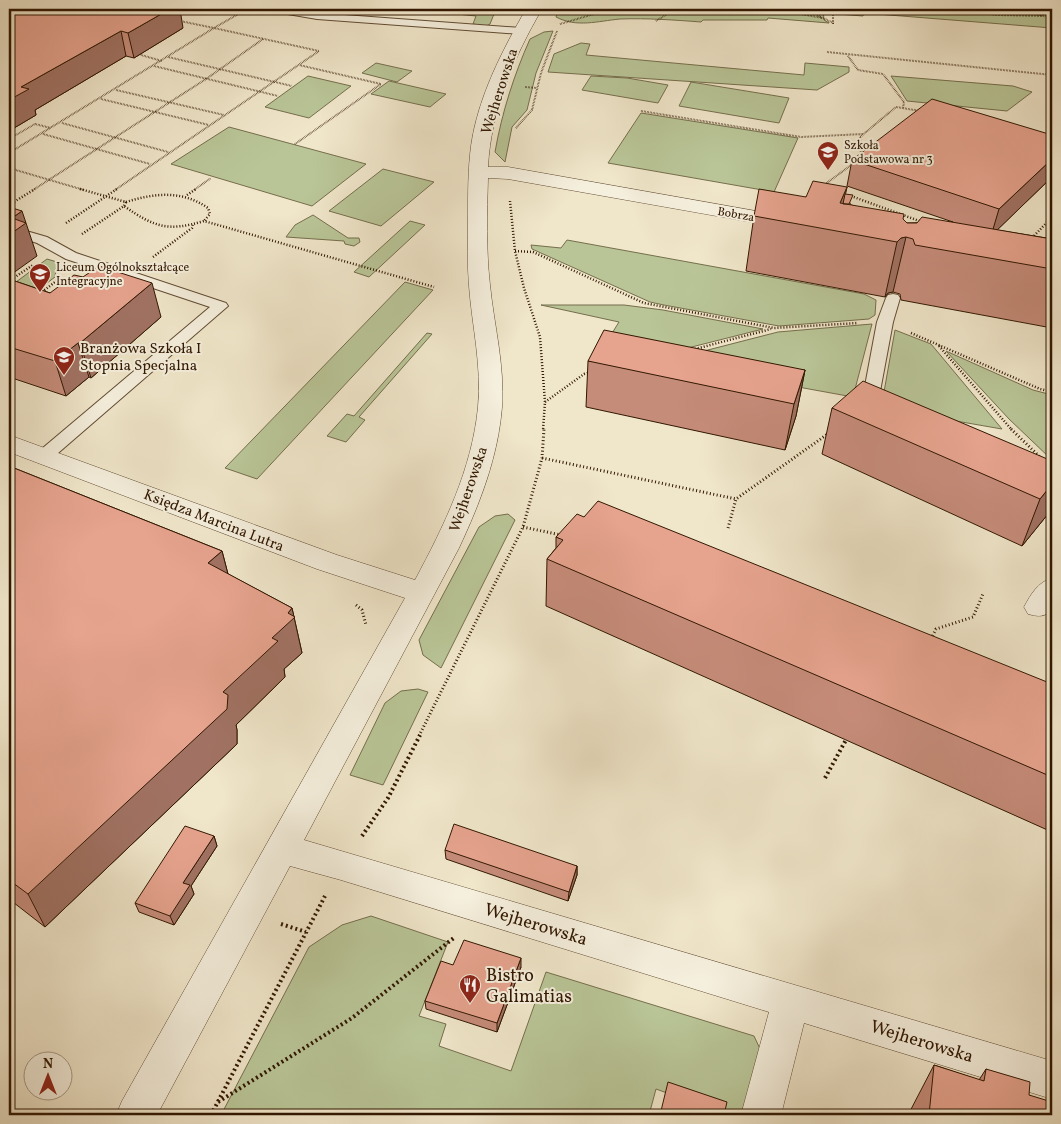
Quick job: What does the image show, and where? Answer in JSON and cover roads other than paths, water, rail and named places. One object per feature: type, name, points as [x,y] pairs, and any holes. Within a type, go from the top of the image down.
[{"type":"street","name":"Wejherowska","points":[[136,1115],[422,593],[456,528],[468,498],[482,457],[490,407],[490,371],[478,267],[478,172],[485,124],[509,57],[534,9]]},
{"type":"street","name":"Bobrza","points":[[478,172],[508,173],[807,227]]},
{"type":"street","name":"Księdza Marcina Lutra","points":[[9,443],[327,562],[422,593]]},
{"type":"street","name":"Wejherowska","points":[[281,848],[1052,1080]]},
{"type":"street","points":[[761,1115],[791,1001]]},
{"type":"lane","points":[[276,9],[317,16],[521,31]]},
{"type":"lane","points":[[9,230],[42,240],[71,256],[221,306],[44,456]]},
{"type":"lane","points":[[870,402],[885,322],[892,298]]},
{"type":"place","name":"Szkoła Podstawowa nr 3","points":[[828,171]]},
{"type":"place","name":"Liceum Ogólnokształcące Integracyjne","points":[[40,293]]},
{"type":"place","name":"Branżowa Szkoła I Stopnia Specjalna","points":[[64,376]]},
{"type":"place","name":"Bistro Galimatias","points":[[470,1004]]}]
